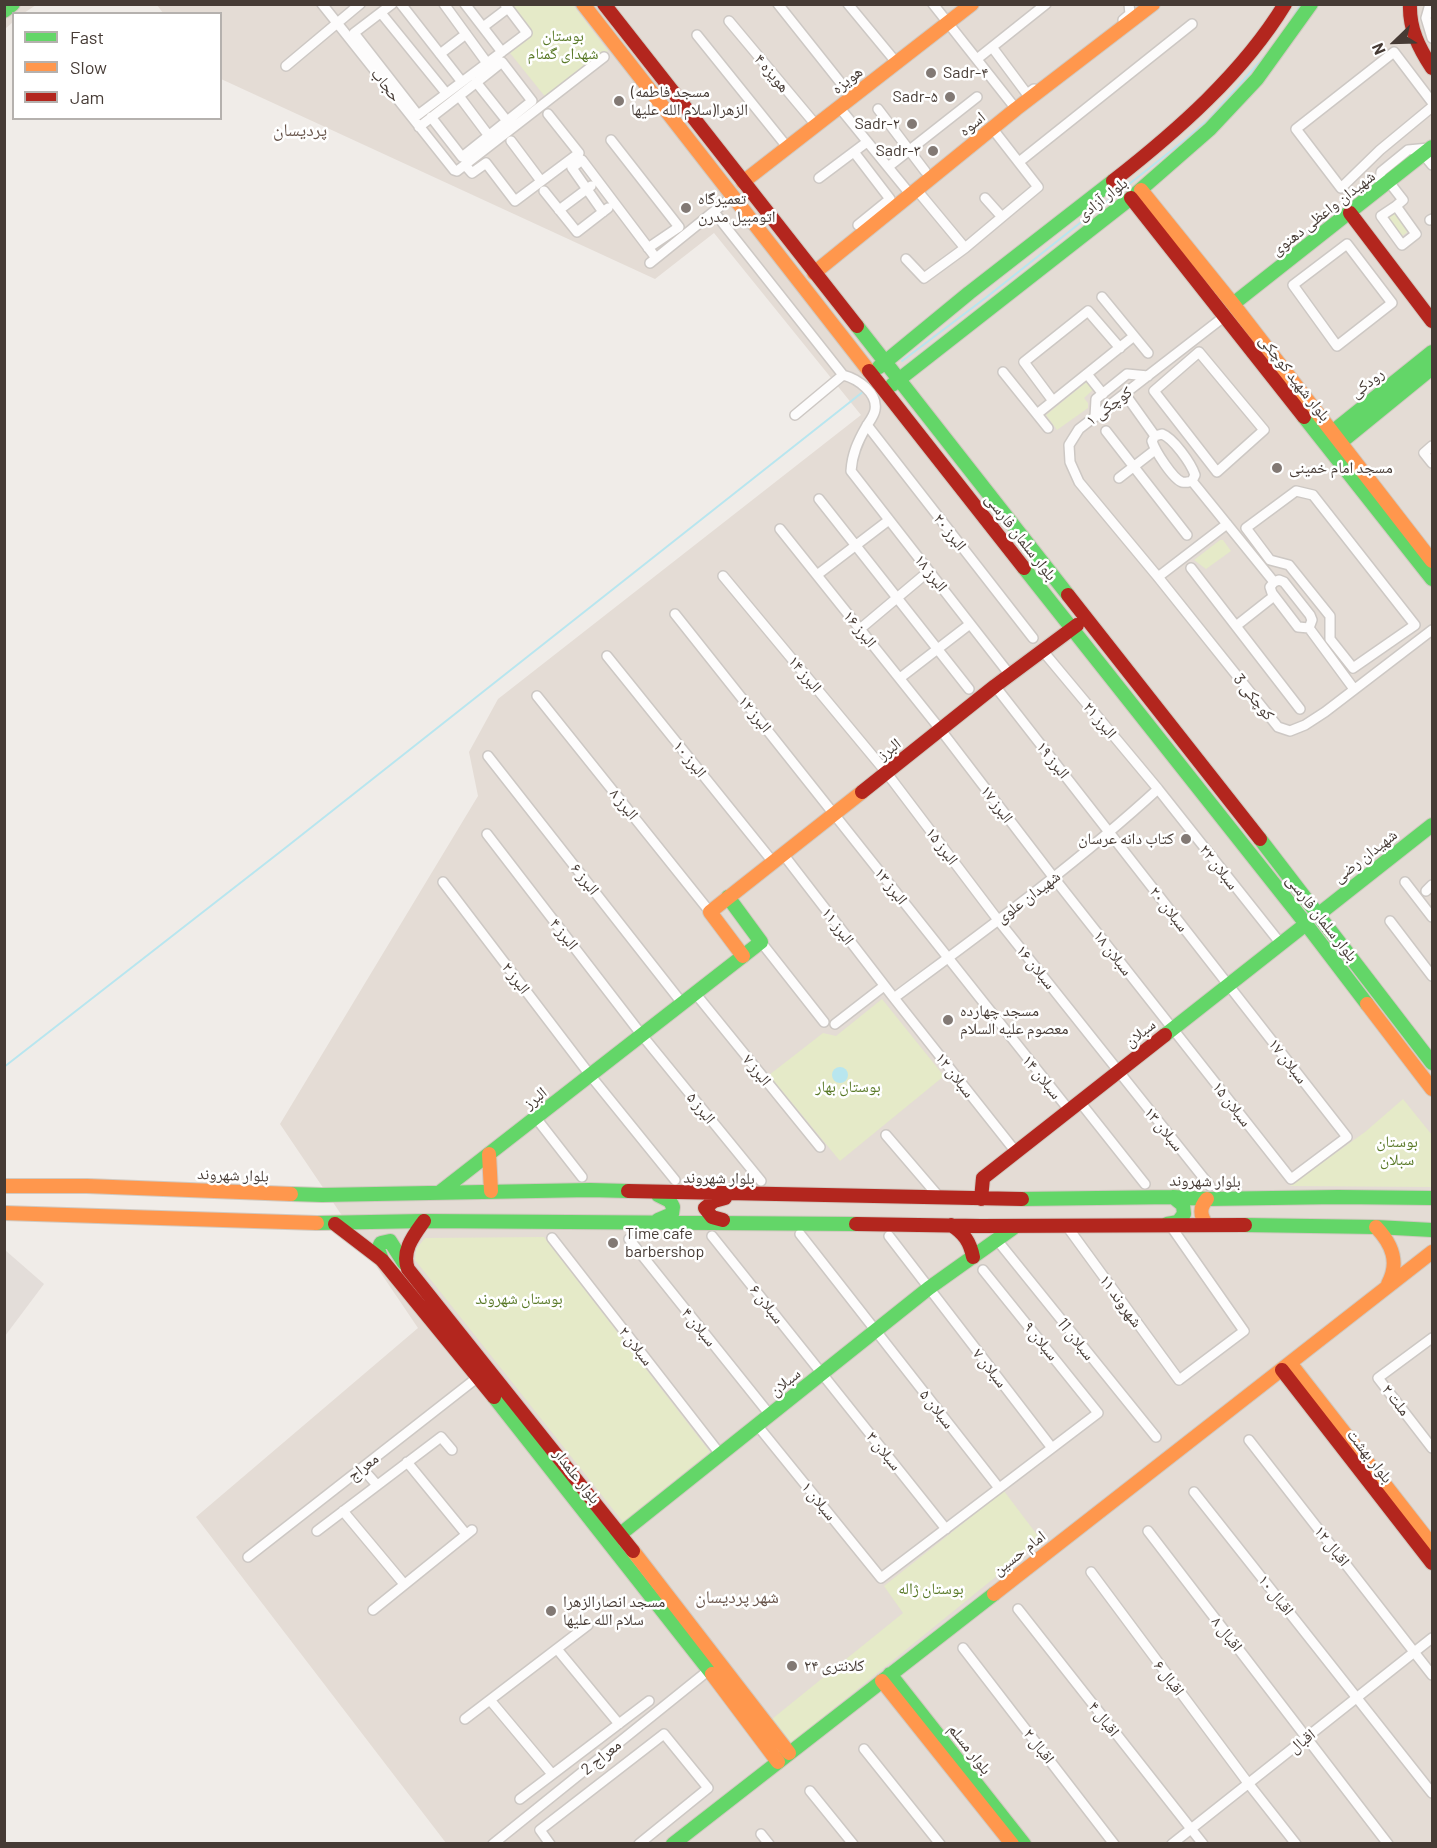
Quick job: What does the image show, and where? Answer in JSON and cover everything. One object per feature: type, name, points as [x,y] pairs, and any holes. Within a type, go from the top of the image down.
[{"type":"main road","points":[[4,11],[13,4]]},
{"type":"main road","name":"بلوار سلمان فارسی","points":[[583,4],[1071,629],[1306,924],[1432,1089]]},
{"type":"main road","name":"بلوار سلمان فارسی","points":[[604,4],[1319,914],[1432,1063]]},
{"type":"main road","name":"هویزه","points":[[742,182],[972,4]]},
{"type":"main road","name":"بلوار آزادی","points":[[872,374],[969,293],[1117,178],[1212,97],[1258,43],[1285,4]]},
{"type":"main road","name":"بلوار آزادی","points":[[886,391],[1136,194],[1210,129],[1234,105],[1278,52],[1311,4]]},
{"type":"main road","points":[[1410,4],[1411,26],[1419,48],[1432,68]]},
{"type":"main road","name":"اسوه","points":[[814,273],[992,128],[1152,5]]},
{"type":"main road","name":"شهیدان واعظی دهنوی","points":[[1229,310],[1385,185],[1430,154]]},
{"type":"main road","name":"بلوار شهید کوچکی","points":[[1136,194],[1347,460],[1432,561]]},
{"type":"main road","points":[[1350,213],[1432,321]]},
{"type":"main road","points":[[847,343],[860,332]]},
{"type":"main road","name":"رودکی","points":[[1332,441],[1431,358]]},
{"type":"main road","points":[[912,424],[925,413]]},
{"type":"main road","name":"بلوار شهید کوچکی","points":[[1347,460],[1432,579]]},
{"type":"main road","name":"البرز","points":[[710,912],[940,729],[1085,618]]},
{"type":"main road","name":"شهیدان رضی","points":[[1319,914],[1432,825]]},
{"type":"main road","points":[[728,897],[761,942]]},
{"type":"main road","points":[[710,912],[743,957]]},
{"type":"main road","name":"سبلان","points":[[981,1199],[983,1178],[1306,924]]},
{"type":"main road","name":"البرز","points":[[440,1192],[761,942]]},
{"type":"main road","points":[[489,1154],[492,1191]]},
{"type":"main road","name":"بلوار شهروند","points":[[4,1186],[87,1186],[322,1195],[590,1190],[981,1199],[1173,1197],[1209,1193],[1432,1198]]},
{"type":"main road","points":[[650,1192],[674,1204],[672,1214],[651,1222]]},
{"type":"main road","points":[[1207,1225],[1201,1218],[1200,1212],[1209,1193]]},
{"type":"main road","points":[[734,1222],[712,1217],[705,1208],[714,1201],[742,1195]]},
{"type":"main road","points":[[1168,1225],[1178,1221],[1184,1214],[1183,1205],[1173,1197]]},
{"type":"main road","points":[[4,1213],[335,1224],[424,1221],[734,1222],[1016,1226],[1207,1225],[1432,1230]]},
{"type":"main road","points":[[404,1263],[408,1248],[424,1221]]},
{"type":"main road","name":"بلوار علمدار","points":[[335,1224],[382,1260],[789,1753]]},
{"type":"main road","points":[[951,1225],[964,1234],[969,1241],[973,1257]]},
{"type":"main road","name":"سبلان","points":[[614,1539],[929,1288],[1016,1226]]},
{"type":"main road","points":[[1376,1227],[1390,1244],[1394,1255],[1394,1273],[1385,1289]]},
{"type":"main road","name":"بلوار علمدار","points":[[382,1260],[378,1249],[381,1243],[390,1241],[404,1263],[614,1539],[778,1762]]},
{"type":"main road","name":"امام حسین","points":[[673,1844],[1432,1252]]},
{"type":"main road","name":"بلوار بهشت","points":[[1286,1366],[1432,1545]]},
{"type":"main road","name":"بلوار بهشت","points":[[1286,1366],[1432,1563]]},
{"type":"main road","name":"بلوار مسلم","points":[[886,1678],[1019,1843]]},
{"type":"street","name":"حجاب","points":[[322,4],[450,166],[457,171],[465,165]]},
{"type":"street","points":[[285,66],[360,4]]},
{"type":"street","points":[[392,4],[354,33],[418,115],[527,33],[506,6],[483,27]]},
{"type":"street","points":[[401,4],[462,82]]},
{"type":"street","points":[[444,4],[487,63]]},
{"type":"street","points":[[465,4],[502,52]]},
{"type":"street","points":[[778,4],[852,97]]},
{"type":"street","points":[[848,4],[897,62]]},
{"type":"street","points":[[933,4],[1016,110]]},
{"type":"street","points":[[977,59],[1046,4]]},
{"type":"street","points":[[992,47],[1027,94],[1130,14],[1129,4]]},
{"type":"street","points":[[1430,4],[1432,38]]},
{"type":"street","points":[[381,13],[446,93]]},
{"type":"street","name":"هویزه ۴","points":[[729,21],[816,125]]},
{"type":"street","points":[[1019,162],[1192,24]]},
{"type":"street","points":[[440,54],[466,34]]},
{"type":"street","points":[[697,35],[788,148]]},
{"type":"street","points":[[1432,102],[1394,52],[1296,129],[1341,188],[1380,150],[1432,107]]},
{"type":"street","points":[[548,114],[579,153],[515,201],[486,163],[472,172],[465,165],[604,57]]},
{"type":"street","points":[[419,127],[431,117],[502,62],[532,101],[462,157],[431,117]]},
{"type":"street","points":[[476,82],[507,122]]},
{"type":"street","points":[[459,96],[489,136]]},
{"type":"street","points":[[888,167],[977,97]]},
{"type":"street","points":[[839,107],[888,167],[964,248]]},
{"type":"street","points":[[878,109],[925,171]]},
{"type":"street","points":[[906,259],[924,278],[1038,187],[992,128]]},
{"type":"street","points":[[611,140],[679,227],[648,248]]},
{"type":"street","points":[[511,141],[541,181]]},
{"type":"street","points":[[819,178],[867,142]]},
{"type":"street","points":[[1380,150],[1392,163]]},
{"type":"street","points":[[1396,206],[1403,200],[1385,185],[1381,172],[1408,150],[1430,154]]},
{"type":"street","points":[[854,152],[890,199],[858,225]]},
{"type":"street","points":[[603,212],[572,168],[582,160],[648,248],[653,261],[733,196]]},
{"type":"street","points":[[559,210],[598,181]]},
{"type":"street","points":[[544,191],[577,232],[614,203]]},
{"type":"street","points":[[985,198],[1002,217]]},
{"type":"street","points":[[714,212],[843,375],[855,378],[862,383],[874,399],[875,411],[867,425]]},
{"type":"street","points":[[1347,244],[1365,268],[1392,303],[1337,346],[1293,285],[1347,244]]},
{"type":"street","points":[[1365,268],[1382,255]]},
{"type":"street","points":[[1102,297],[1148,353]]},
{"type":"street","name":"کوچکی ۱","points":[[1158,577],[1079,482],[1070,462],[1069,445],[1079,429],[1229,310]]},
{"type":"street","points":[[1053,401],[1024,362],[1088,311],[1120,348]]},
{"type":"street","points":[[1037,414],[1134,336]]},
{"type":"street","points":[[1199,352],[1264,430],[1216,472],[1195,444],[1154,391],[1199,352]]},
{"type":"street","points":[[1003,372],[1048,428]]},
{"type":"street","points":[[1087,374],[1103,394]]},
{"type":"street","points":[[1095,417],[1096,399],[1127,374],[1148,376]]},
{"type":"street","points":[[795,415],[843,375]]},
{"type":"street","points":[[1125,394],[1155,436]]},
{"type":"street","name":"البرز ۱۸","points":[[867,425],[852,456],[851,471],[1010,675]]},
{"type":"street","name":"البرز ۲۰","points":[[867,425],[1033,638]]},
{"type":"street","points":[[1106,431],[1187,535]]},
{"type":"street","points":[[1162,434],[1168,436],[1192,467],[1195,475],[1192,481],[1185,483],[1179,481],[1155,450],[1152,441],[1155,436],[1162,434]]},
{"type":"street","points":[[1183,455],[1195,444]]},
{"type":"street","points":[[1432,446],[1425,453],[1432,463]]},
{"type":"street","points":[[1119,478],[1155,450]]},
{"type":"street","points":[[1192,481],[1274,582]]},
{"type":"street","points":[[1296,491],[1313,495],[1415,625],[1353,668],[1330,639],[1330,616],[1311,592],[1289,565],[1270,560],[1246,528],[1296,491]]},
{"type":"street","points":[[819,500],[969,689]]},
{"type":"street","points":[[817,575],[889,520]]},
{"type":"street","points":[[1158,577],[1227,524]]},
{"type":"street","name":"البرز ۱۶","points":[[780,529],[940,729]]},
{"type":"street","points":[[1191,568],[1300,709]]},
{"type":"street","points":[[860,629],[930,571]]},
{"type":"street","name":"البرز ۱۴","points":[[723,576],[886,772]]},
{"type":"street","name":"کوچکی 3","points":[[1158,577],[1278,727],[1290,731],[1305,725],[1432,630]]},
{"type":"street","points":[[1309,628],[1312,620],[1310,615],[1284,582],[1279,580],[1274,582],[1270,587],[1274,596],[1298,627],[1309,628],[1354,689]]},
{"type":"street","points":[[1299,601],[1311,592]]},
{"type":"street","points":[[1236,626],[1274,596]]},
{"type":"street","name":"البرز ۱۲","points":[[675,614],[835,814]]},
{"type":"street","points":[[900,678],[970,624]]},
{"type":"street","name":"البرز ۲۱","points":[[1042,650],[1158,789]]},
{"type":"street","name":"البرز ۱۰","points":[[607,656],[778,858]]},
{"type":"street","name":"البرز ۱۹","points":[[995,686],[1110,833]]},
{"type":"street","name":"البرز ۸","points":[[537,696],[710,912]]},
{"type":"street","name":"البرز ۱۷","points":[[940,729],[1054,878]]},
{"type":"street","name":"البرز ۶","points":[[488,756],[682,1003]]},
{"type":"street","name":"البرز ۱۵","points":[[886,772],[998,920]]},
{"type":"street","name":"شهیدان علوی","points":[[894,998],[1054,878],[1110,833],[1158,789]]},
{"type":"street","name":"سبلان ۲۲","points":[[1158,789],[1281,944]]},
{"type":"street","name":"البرز ۱۳","points":[[835,814],[947,959]]},
{"type":"street","name":"سبلان ۲۰","points":[[1110,833],[1229,985]]},
{"type":"street","name":"البرز ۴","points":[[487,834],[641,1035]]},
{"type":"street","name":"البرز ۱۱","points":[[778,858],[894,998]]},
{"type":"street","name":"سبلان ۱۸","points":[[1054,878],[1172,1029]]},
{"type":"street","name":"البرز ۲","points":[[443,882],[590,1075],[675,1180]]},
{"type":"street","points":[[1405,882],[1432,917]]},
{"type":"street","name":"سبلان ۱۶","points":[[998,920],[1118,1071]]},
{"type":"street","points":[[1390,921],[1432,976]]},
{"type":"street","points":[[761,942],[824,1022]]},
{"type":"street","name":"سبلان ۱۴","points":[[947,959],[1145,1184]]},
{"type":"street","name":"سبلان ۱۷","points":[[1229,985],[1347,1137],[1291,1179]]},
{"type":"street","points":[[835,1024],[884,986]]},
{"type":"street","name":"البرز ۷","points":[[695,993],[820,1147]]},
{"type":"street","name":"سبلان ۱۲","points":[[894,998],[1016,1152]]},
{"type":"street","name":"سبلان ۱۵","points":[[1172,1029],[1291,1179]]},
{"type":"street","name":"البرز ۵","points":[[641,1035],[760,1181]]},
{"type":"street","name":"سبلان ۱۳","points":[[1118,1071],[1209,1193]]},
{"type":"street","points":[[536,1118],[582,1177]]},
{"type":"street","points":[[886,1134],[940,1198]]},
{"type":"street","name":"شهروند ۱۱","points":[[1066,1225],[1179,1380],[1245,1331],[1168,1225]]},
{"type":"street","name":"سبلان ۵","points":[[800,1234],[999,1488]]},
{"type":"street","name":"سبلان ۶","points":[[712,1236],[822,1373]]},
{"type":"street","name":"سبلان ۷","points":[[889,1236],[1052,1448]]},
{"type":"street","name":"سبلان ۲","points":[[552,1238],[720,1454]]},
{"type":"street","name":"سبلان ۴","points":[[629,1239],[770,1415]]},
{"type":"street","name":"سبلان 11","points":[[997,1240],[1156,1437]]},
{"type":"street","name":"سبلان ۹","points":[[983,1270],[1098,1413],[1052,1448]]},
{"type":"street","name":"ملت ۲","points":[[1432,1338],[1378,1378],[1432,1448]]},
{"type":"street","name":"سبلان ۳","points":[[822,1373],[946,1529]]},
{"type":"street","name":"معراج","points":[[248,1557],[478,1377]]},
{"type":"street","name":"سبلان ۱","points":[[758,1425],[881,1578],[946,1529]]},
{"type":"street","points":[[317,1531],[441,1437],[452,1450]]},
{"type":"street","name":"اقبال ۱۲","points":[[1249,1440],[1432,1675]]},
{"type":"street","points":[[946,1529],[1052,1448]]},
{"type":"street","points":[[373,1610],[469,1532],[407,1462]]},
{"type":"street","points":[[362,1468],[377,1485]]},
{"type":"street","name":"اقبال ۱۰","points":[[1194,1492],[1432,1793]]},
{"type":"street","points":[[343,1511],[404,1584]]},
{"type":"street","name":"اقبال ۸","points":[[1148,1531],[1388,1844]]},
{"type":"street","name":"اقبال ۶","points":[[1091,1572],[1296,1844]]},
{"type":"street","name":"اقبال ۴","points":[[1018,1609],[1203,1844]]},
{"type":"street","points":[[465,1719],[588,1625]]},
{"type":"street","name":"اقبال","points":[[1172,1844],[1432,1638]]},
{"type":"street","name":"اقبال ۲","points":[[963,1648],[1114,1844]]},
{"type":"street","points":[[557,1649],[619,1724]]},
{"type":"street","name":"معراج 2","points":[[494,1844],[709,1670]]},
{"type":"street","points":[[490,1700],[552,1774]]},
{"type":"street","points":[[520,1799],[648,1701]]},
{"type":"street","points":[[550,1844],[540,1830],[664,1734],[708,1788],[645,1842]]},
{"type":"street","points":[[587,1747],[597,1760]]},
{"type":"street","points":[[864,1749],[940,1844]]},
{"type":"street","points":[[810,1791],[853,1844]]},
{"type":"street","points":[[761,1834],[769,1844]]},
{"type":"shaded area","points":[[5,5],[36,5],[26,12],[12,12],[12,23],[5,29]]},
{"type":"shaded area","points":[[157,5],[1432,5],[1432,1843],[446,1843],[196,1517],[418,1328],[280,1124],[478,796],[469,752],[498,699],[861,415],[714,233],[655,279],[222,79],[222,12],[162,12]]},
{"type":"shaded area","points":[[5,1250],[44,1284],[5,1336]]},
{"type":"green space","name":"بوستان شهدای گمنام","points":[[510,4],[573,5],[608,51],[547,99],[510,53],[532,34]]},
{"type":"green space","points":[[1395,211],[1409,231],[1402,236],[1387,217]]},
{"type":"green space","points":[[1089,380],[1095,388],[1084,398],[1088,403],[1088,408],[1057,430],[1046,415]]},
{"type":"green space","points":[[1223,540],[1231,551],[1206,569],[1194,560]]},
{"type":"green space","name":"بوستان بهار","points":[[882,999],[944,1076],[840,1161],[769,1075],[823,1033],[836,1036]]},
{"type":"green space","name":"بوستان سبلان","points":[[1403,1099],[1432,1135],[1432,1187],[1290,1186],[1365,1132]]},
{"type":"green space","name":"بوستان شهروند","points":[[544,1237],[710,1452],[623,1522],[415,1260],[416,1249],[425,1238]]},
{"type":"green space","name":"بوستان ژاله","points":[[1004,1491],[1041,1540],[790,1744],[772,1719],[903,1613],[884,1586]]},
{"type":"water","points":[[840,1067],[848,1075],[840,1083],[832,1075]]},
{"type":"waterway","points":[[1293,17],[1301,4]]},
{"type":"waterway","points":[[902,361],[1186,139],[1209,119],[1265,56]]},
{"type":"waterway","points":[[4,1067],[864,391]]},
{"type":"traffic: fast","points":[[4,11],[13,4]]},
{"type":"traffic: fast","points":[[892,385],[1131,198],[1210,129],[1257,79],[1311,4]]},
{"type":"traffic: fast","points":[[1233,304],[1432,147]]},
{"type":"traffic: fast","points":[[879,367],[969,293],[1113,181]]},
{"type":"traffic: fast","points":[[857,326],[1068,595]]},
{"type":"traffic: fast","points":[[1326,437],[1432,352]]},
{"type":"traffic: fast","points":[[1335,447],[1432,368]]},
{"type":"traffic: fast","points":[[1304,417],[1432,579]]},
{"type":"traffic: fast","points":[[1024,568],[1367,1004]]},
{"type":"traffic: fast","points":[[1319,914],[1432,825]]},
{"type":"traffic: fast","points":[[1260,839],[1432,1063]]},
{"type":"traffic: fast","points":[[440,1192],[761,942],[728,897]]},
{"type":"traffic: fast","points":[[1165,1035],[1306,924]]},
{"type":"traffic: fast","points":[[291,1194],[628,1191]]},
{"type":"traffic: fast","points":[[658,1195],[670,1201],[673,1207],[672,1214],[658,1220]]},
{"type":"traffic: fast","points":[[1167,1224],[1178,1222],[1184,1214],[1183,1205],[1173,1197]]},
{"type":"traffic: fast","points":[[1022,1199],[1432,1198]]},
{"type":"traffic: fast","points":[[317,1223],[424,1221],[856,1224]]},
{"type":"traffic: fast","points":[[1245,1225],[1432,1230]]},
{"type":"traffic: fast","points":[[613,1540],[929,1288],[1016,1226]]},
{"type":"traffic: fast","points":[[382,1260],[378,1249],[381,1243],[390,1241],[404,1263]]},
{"type":"traffic: fast","points":[[494,1397],[712,1674]]},
{"type":"traffic: fast","points":[[673,1844],[994,1594]]},
{"type":"traffic: fast","points":[[890,1674],[1024,1844]]},
{"type":"traffic: slow","points":[[583,4],[869,371]]},
{"type":"traffic: slow","points":[[743,182],[972,4]]},
{"type":"traffic: slow","points":[[814,273],[1016,109],[1153,4]]},
{"type":"traffic: slow","points":[[1141,190],[1233,304],[1432,561]]},
{"type":"traffic: slow","points":[[743,956],[710,912],[862,792]]},
{"type":"traffic: slow","points":[[1367,1004],[1432,1089]]},
{"type":"traffic: slow","points":[[489,1154],[491,1191]]},
{"type":"traffic: slow","points":[[4,1186],[87,1186],[291,1194]]},
{"type":"traffic: slow","points":[[1207,1199],[1201,1212],[1207,1225]]},
{"type":"traffic: slow","points":[[4,1213],[317,1223]]},
{"type":"traffic: slow","points":[[1376,1227],[1390,1247],[1394,1261],[1392,1276],[1388,1284]]},
{"type":"traffic: slow","points":[[994,1594],[1432,1252]]},
{"type":"traffic: slow","points":[[1290,1363],[1432,1545]]},
{"type":"traffic: slow","points":[[633,1551],[789,1753]]},
{"type":"traffic: slow","points":[[712,1674],[778,1762]]},
{"type":"traffic: slow","points":[[882,1681],[1012,1844]]},
{"type":"traffic: jam","points":[[604,4],[857,326]]},
{"type":"traffic: jam","points":[[1113,181],[1207,100],[1249,54],[1285,4]]},
{"type":"traffic: jam","points":[[1410,4],[1411,22],[1416,38],[1432,68]]},
{"type":"traffic: jam","points":[[1131,198],[1304,417]]},
{"type":"traffic: jam","points":[[1350,213],[1432,321]]},
{"type":"traffic: jam","points":[[869,371],[1024,568]]},
{"type":"traffic: jam","points":[[1068,595],[1260,839]]},
{"type":"traffic: jam","points":[[862,792],[995,686],[1077,625]]},
{"type":"traffic: jam","points":[[981,1199],[983,1178],[1165,1035]]},
{"type":"traffic: jam","points":[[628,1191],[1022,1199]]},
{"type":"traffic: jam","points":[[723,1220],[712,1217],[705,1208],[714,1201],[725,1198]]},
{"type":"traffic: jam","points":[[424,1221],[407,1250],[408,1269],[633,1551]]},
{"type":"traffic: jam","points":[[335,1224],[382,1260],[494,1397]]},
{"type":"traffic: jam","points":[[856,1224],[1245,1225]]},
{"type":"traffic: jam","points":[[951,1225],[966,1238],[973,1257]]},
{"type":"traffic: jam","points":[[1282,1370],[1432,1563]]},
{"type":"place","name":"Sadr-۴","points":[[931,73]]},
{"type":"place","name":"Sadr-۵","points":[[950,97]]},
{"type":"place","name":"(مسجد فاطمه الزهرا(سلام الله علیها","points":[[619,101]]},
{"type":"place","name":"Sadr-۲","points":[[912,124]]},
{"type":"place","name":"Sadr-۳","points":[[933,151]]},
{"type":"place","name":"تعمیرگاه اتومبیل مدرن","points":[[686,208]]},
{"type":"place","name":"مسجد امام خمینی","points":[[1277,468]]},
{"type":"place","name":"کتاب دانه عرسان","points":[[1186,839]]},
{"type":"place","name":"مسجد چهارده معصوم علیه السلام","points":[[948,1020]]},
{"type":"place","name":"Time cafe barbershop","points":[[613,1243]]},
{"type":"place","name":"مسجد انصارالزهرا سلام الله علیها","points":[[551,1611]]},
{"type":"place","name":"کلانتری ۲۴","points":[[792,1666]]},
{"type":"district","name":"پردیسان","points":[[300,130]]},
{"type":"district","name":"شهر پردیسان","points":[[737,1597]]}]
